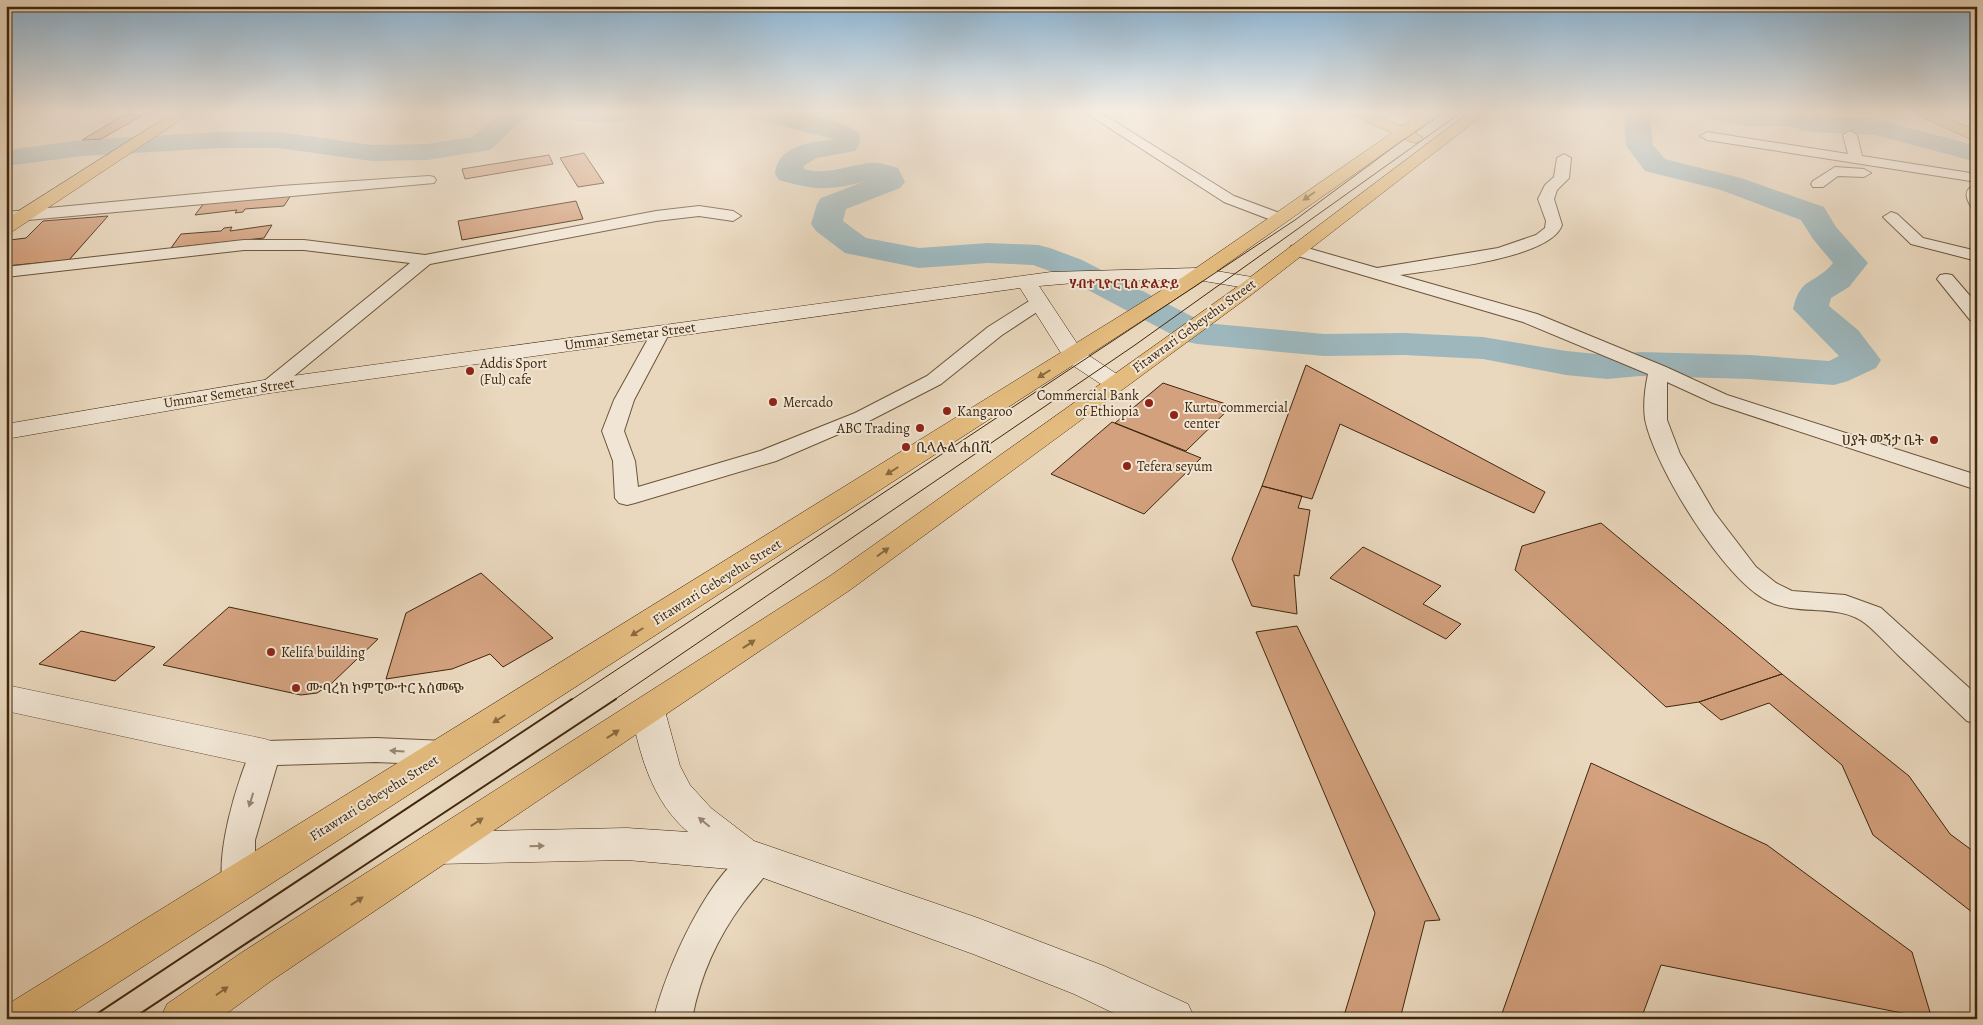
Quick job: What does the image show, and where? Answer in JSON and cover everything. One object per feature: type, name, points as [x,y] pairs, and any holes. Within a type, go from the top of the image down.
[{"type":"main road","points":[[6,227],[11,215],[91,159]]},
{"type":"main road","points":[[11,215],[103,159]]},
{"type":"main road","name":"Fitawrari Gebeyehu Street","points":[[23,1019],[1074,356],[1162,297],[1190,281],[1363,159]]},
{"type":"main road","points":[[1375,159],[1408,166]]},
{"type":"main road","name":"Fitawrari Gebeyehu Street","points":[[182,1019],[436,848],[648,712],[840,583],[1190,330],[1417,159]]},
{"type":"main road","name":"Ummar Semetar Street","points":[[6,432],[270,386],[1051,278],[1097,275],[1198,274],[1252,283]]},
{"type":"main road","points":[[1026,282],[1074,356],[1115,384]]},
{"type":"main road","points":[[6,698],[265,753]]},
{"type":"main road","points":[[648,712],[656,750],[667,780],[678,798],[750,857]]},
{"type":"main road","points":[[436,848],[627,844],[750,857],[978,937],[1089,980],[1173,1019]]},
{"type":"street","points":[[1166,159],[1230,199],[1279,218]]},
{"type":"street","points":[[1374,273],[1494,254],[1546,238],[1552,230],[1554,221],[1546,201],[1547,194],[1561,181],[1564,175],[1564,159]]},
{"type":"street","points":[[1856,159],[1977,178]]},
{"type":"street","points":[[1818,184],[1831,173],[1839,170],[1912,182],[1916,180],[1917,168]]},
{"type":"street","points":[[11,215],[429,180]]},
{"type":"street","points":[[1977,189],[1974,190],[1974,200],[1977,205]]},
{"type":"street","points":[[6,272],[244,244],[304,245],[425,260],[664,214],[699,211],[733,216]]},
{"type":"street","points":[[1891,217],[1917,241],[1937,248],[1977,256]]},
{"type":"street","points":[[1298,250],[1530,318],[1659,371],[1720,399],[1977,482]]},
{"type":"street","points":[[270,386],[297,361],[425,260]]},
{"type":"street","points":[[1946,279],[1977,316]]},
{"type":"street","points":[[661,332],[624,400],[613,431],[624,461],[627,498],[768,456],[862,417],[934,380],[995,331],[1040,302]]},
{"type":"street","points":[[1659,371],[1654,393],[1656,421],[1666,445],[1715,531],[1739,565],[1753,578],[1777,595],[1801,601],[1842,603],[1864,610],[1875,617],[1977,713]]},
{"type":"street","points":[[238,885],[239,840],[265,753],[376,750],[445,753]]},
{"type":"street","points":[[673,1019],[675,1000],[684,972],[739,880],[750,857]]},
{"type":"building","points":[[525,159],[551,159],[553,164],[465,179],[462,169]]},
{"type":"building","points":[[561,159],[588,159],[604,183],[578,187]]},
{"type":"building","points":[[291,195],[284,206],[245,209],[243,212],[235,213],[237,210],[195,215],[204,203]]},
{"type":"building","points":[[576,201],[583,219],[462,240],[458,221]]},
{"type":"building","points":[[108,216],[69,260],[6,266],[6,243],[10,240],[26,238],[43,221]]},
{"type":"building","points":[[272,225],[264,238],[171,248],[181,234],[221,231],[224,228],[232,227],[230,231]]},
{"type":"building","points":[[1306,365],[1545,492],[1534,513],[1340,424],[1312,499],[1262,486]]},
{"type":"building","name":"Kurtu commercial center","points":[[1163,383],[1232,406],[1186,451],[1115,423]]},
{"type":"building","name":"Tefera seyum","points":[[1112,422],[1201,458],[1144,514],[1051,474]]},
{"type":"building","points":[[1262,486],[1302,496],[1298,508],[1310,510],[1299,576],[1294,575],[1297,614],[1252,606],[1232,559]]},
{"type":"building","points":[[1601,523],[1782,674],[1699,702],[1666,707],[1515,570],[1522,546]]},
{"type":"building","points":[[1363,547],[1441,586],[1423,604],[1461,624],[1446,639],[1330,578]]},
{"type":"building","points":[[481,573],[553,638],[503,667],[490,654],[452,669],[386,679],[406,613]]},
{"type":"building","name":"Kelifa building","points":[[229,607],[378,639],[332,683],[317,693],[301,695],[163,665]]},
{"type":"building","points":[[1297,626],[1440,920],[1425,921],[1400,1019],[1343,1019],[1375,913],[1256,632]]},
{"type":"building","points":[[81,631],[155,647],[115,681],[39,664]]},
{"type":"building","points":[[1782,674],[1909,776],[1950,834],[1977,854],[1977,916],[1873,835],[1842,765],[1769,703],[1721,720],[1699,702]]},
{"type":"building","points":[[1591,763],[1767,845],[1912,952],[1932,1019],[1661,965],[1641,1019],[1500,1019]]},
{"type":"waterway","points":[[796,159],[790,163],[789,174],[814,181],[845,178],[872,171],[888,174],[890,182],[832,204],[827,224],[856,246],[919,258],[988,253],[1038,255],[1070,267],[1197,333],[1324,345],[1404,344],[1483,348],[1566,363],[1607,367],[1640,364],[1750,367],[1834,373],[1862,360],[1845,338],[1811,309],[1814,293],[1837,280],[1851,263],[1824,232],[1813,214],[1731,184],[1655,165],[1650,159]]},
{"type":"tram line","points":[[571,700],[1295,220],[1378,159]]},
{"type":"tram line","points":[[614,700],[1135,345],[1396,159]]},
{"type":"tram line","points":[[89,1019],[572,699]]},
{"type":"tram line","points":[[132,1019],[616,699]]},
{"type":"place","name":"Addis Sport (Ful) cafe","points":[[470,371]]},
{"type":"place","name":"Mercado","points":[[773,402]]},
{"type":"place","name":"Commercial Bank of Ethiopia","points":[[1149,403]]},
{"type":"place","name":"Kangaroo","points":[[947,411]]},
{"type":"place","name":"Kurtu commercial center","points":[[1174,415]]},
{"type":"place","name":"ABC Trading","points":[[920,428]]},
{"type":"place","name":"ሀያት መኝታ ቤት","points":[[1934,440]]},
{"type":"place","name":"ቢላሉል ሐበሺ","points":[[906,447]]},
{"type":"place","name":"Tefera seyum","points":[[1127,466]]},
{"type":"place","name":"Kelifa building","points":[[271,652]]},
{"type":"place","name":"ሙባረክ ኮምፒውተር አስመጭ","points":[[296,688]]},
{"type":"district","name":"ሃብተጊዮርጊስ ድልድይ","points":[[1124,284]]}]
